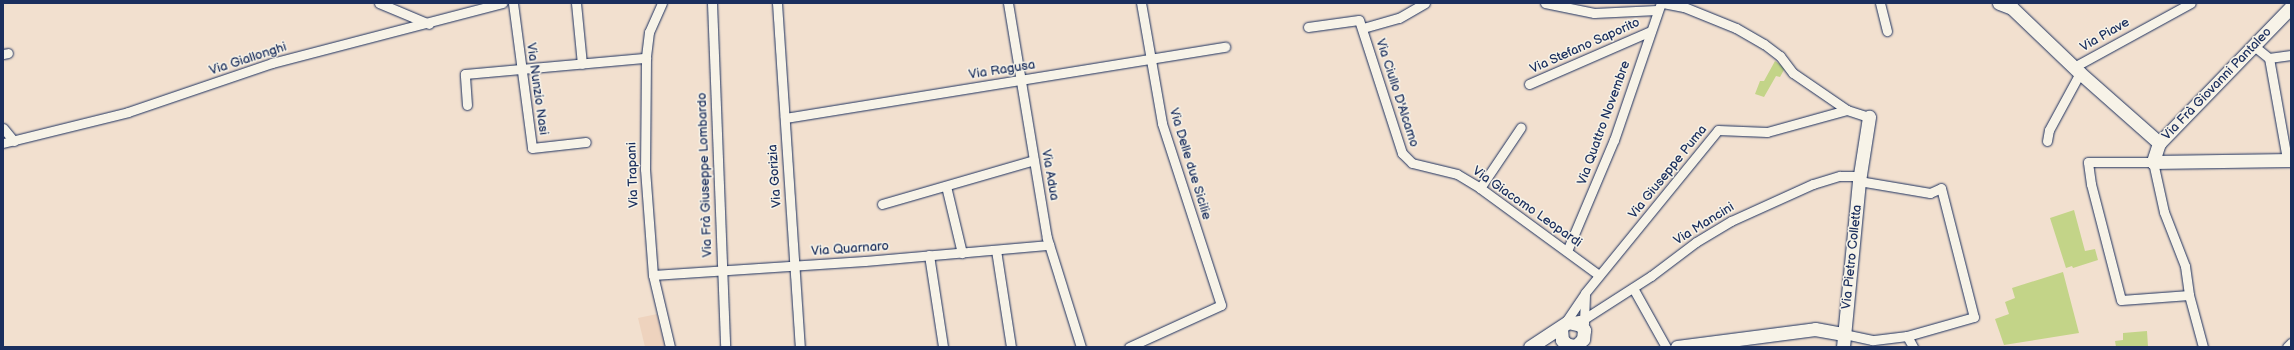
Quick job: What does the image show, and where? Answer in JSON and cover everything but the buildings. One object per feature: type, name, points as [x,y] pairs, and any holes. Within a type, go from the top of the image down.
[{"type":"street","points":[[379,3],[429,24]]},
{"type":"street","name":"Via Giallonghi","points":[[3,144],[128,112],[272,63],[429,24],[502,3]]},
{"type":"street","name":"Via Nunzio Nasi","points":[[513,3],[532,148],[586,142]]},
{"type":"street","points":[[576,3],[582,64]]},
{"type":"street","name":"Via Trapani","points":[[662,3],[649,32],[646,58],[645,169],[653,275],[670,347]]},
{"type":"street","name":"Via Frà Giuseppe Lombardo","points":[[712,3],[725,347]]},
{"type":"street","name":"Via Gorizia","points":[[778,3],[784,118],[800,347]]},
{"type":"street","name":"Via Adua","points":[[1008,3],[1049,245],[1081,347]]},
{"type":"street","name":"Via Delle due Sicilie","points":[[1129,347],[1221,305],[1162,123],[1141,3]]},
{"type":"street","points":[[1308,27],[1359,20],[1363,28],[1399,18],[1409,7],[1425,3]]},
{"type":"street","points":[[1545,3],[1594,13],[1660,5],[1684,7],[1736,28],[1764,44],[1780,56],[1793,73],[1846,110],[1869,117]]},
{"type":"street","points":[[1880,3],[1887,31]]},
{"type":"street","name":"Via Piave","points":[[2077,70],[2191,3]]},
{"type":"street","name":"Via Quattro Novembre","points":[[1567,251],[1614,140],[1660,5]]},
{"type":"street","points":[[2008,5],[2077,70],[2159,143],[2153,162],[2164,212],[2185,266],[2189,295],[2203,347]]},
{"type":"street","name":"Via Frà Giovanni Pantaleo","points":[[2159,143],[2291,7]]},
{"type":"street","name":"Via Ciullo D'Alcamo","points":[[1363,28],[1397,142],[1402,153],[1412,163]]},
{"type":"street","name":"Via Stefano Saporito","points":[[1529,84],[1651,31]]},
{"type":"street","points":[[2254,46],[2269,58],[2286,153],[2291,159]]},
{"type":"street","name":"Via Ragusa","points":[[784,118],[1225,47]]},
{"type":"street","points":[[2269,58],[2291,55]]},
{"type":"street","points":[[467,105],[465,74],[646,58]]},
{"type":"street","points":[[2047,141],[2049,130],[2077,70]]},
{"type":"street","name":"Via Giuseppe Puma","points":[[1573,333],[1585,293],[1718,130],[1767,132],[1846,110]]},
{"type":"street","name":"Via Pietro Colletta","points":[[1843,341],[1859,180],[1869,117]]},
{"type":"street","points":[[1480,188],[1521,127]]},
{"type":"street","points":[[3,128],[14,141]]},
{"type":"street","points":[[2189,295],[2121,300],[2091,184],[2088,162],[2291,159]]},
{"type":"street","points":[[882,204],[1034,160]]},
{"type":"street","name":"Via Giacomo Leopardi","points":[[1412,163],[1457,174],[1480,188],[1600,275]]},
{"type":"street","name":"Via Mancini","points":[[1573,333],[1696,242],[1745,214],[1812,184],[1840,176],[1854,176],[1859,180],[1930,193],[1941,188],[1974,317],[1907,336]]},
{"type":"street","points":[[946,186],[962,253]]},
{"type":"street","name":"Via Quarnaro","points":[[653,275],[794,266],[1049,245]]},
{"type":"street","points":[[996,250],[1011,347]]},
{"type":"street","points":[[929,255],[943,347]]},
{"type":"street","points":[[1633,288],[1666,347]]},
{"type":"street","points":[[1573,333],[1585,293]]},
{"type":"street","points":[[1677,347],[1815,329],[1843,341],[1872,340],[1907,336],[1913,347]]},
{"type":"street","points":[[1530,347],[1573,333]]},
{"type":"street","points":[[1573,333],[1592,347]]},
{"type":"street","points":[[2287,347],[2291,343]]},
{"type":"shaded area","points":[[657,314],[665,347],[645,347],[638,318]]},
{"type":"green space","points":[[1775,61],[1785,68],[1780,77],[1776,76],[1764,97],[1755,94],[1760,81],[1764,81]]},
{"type":"green space","points":[[2074,210],[2085,251],[2095,249],[2098,260],[2073,268],[2072,266],[2066,268],[2050,218]]},
{"type":"green space","points":[[2063,272],[2079,333],[2004,345],[1995,319],[2009,314],[2005,302],[2015,298],[2012,288]]},
{"type":"green space","points":[[2147,331],[2148,347],[2116,347],[2115,341],[2123,340],[2123,333]]}]
